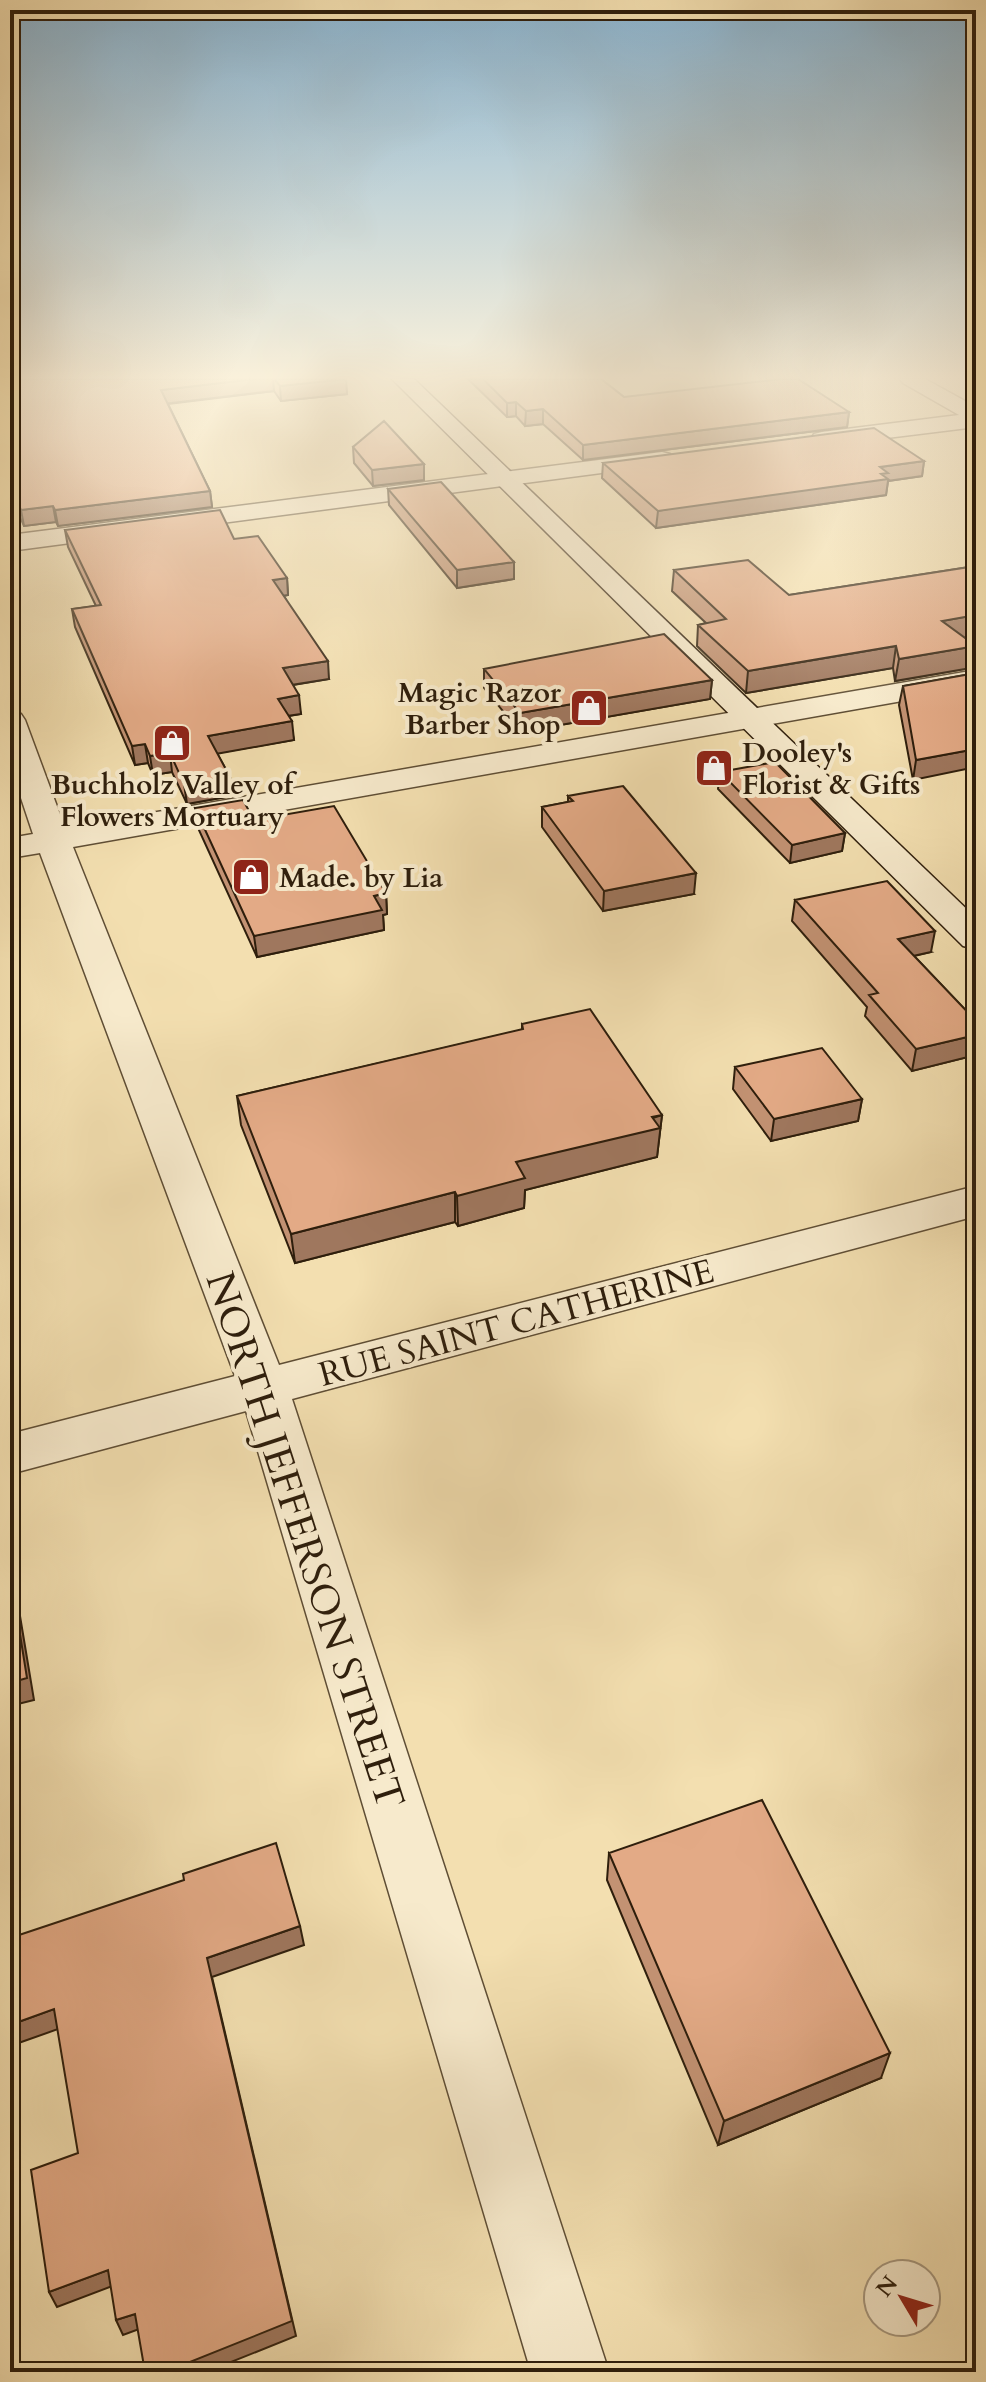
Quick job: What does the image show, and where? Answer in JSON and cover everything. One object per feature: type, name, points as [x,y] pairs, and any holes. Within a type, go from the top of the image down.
[{"type":"street","points":[[10,543],[420,490]]},
{"type":"street","points":[[517,490],[976,938]]},
{"type":"street","points":[[31,844],[976,679]]},
{"type":"street","name":"NORTH JEFFERSON STREET","points":[[10,720],[31,844],[264,1388],[570,2372]]},
{"type":"street","name":"RUE SAINT CATHERINE","points":[[10,1454],[976,1201]]},
{"type":"building","points":[[12,490],[210,491],[55,510],[53,506],[21,510]]},
{"type":"building","points":[[389,490],[448,490],[514,562],[457,570]]},
{"type":"building","points":[[634,490],[808,490],[658,511]]},
{"type":"building","points":[[220,510],[234,539],[258,536],[287,578],[273,580],[328,661],[283,668],[299,695],[278,699],[292,721],[208,736],[230,777],[184,784],[170,753],[150,756],[145,744],[132,746],[72,609],[101,605],[65,530]]},
{"type":"building","points":[[748,560],[789,595],[976,566],[976,615],[942,621],[976,646],[899,659],[896,646],[748,671],[698,625],[726,619],[674,570]]},
{"type":"building","points":[[664,634],[712,680],[520,713],[484,669]]},
{"type":"building","points":[[976,673],[976,749],[916,760],[903,686]]},
{"type":"building","points":[[775,762],[845,833],[792,845],[720,772]]},
{"type":"building","points":[[623,786],[696,873],[604,891],[542,807],[573,801],[568,796]]},
{"type":"building","points":[[243,800],[254,820],[334,806],[386,893],[374,896],[382,910],[254,936],[195,808]]},
{"type":"building","points":[[887,881],[935,931],[898,939],[976,1021],[976,1035],[916,1049],[869,995],[878,993],[795,900]]},
{"type":"building","points":[[590,1009],[662,1115],[652,1117],[660,1128],[516,1162],[525,1178],[457,1196],[455,1192],[291,1234],[237,1096],[523,1029],[522,1024]]},
{"type":"building","points":[[822,1048],[862,1099],[774,1119],[735,1067]]},
{"type":"building","points":[[10,1572],[27,1678],[10,1683]]},
{"type":"building","points":[[762,1800],[890,2053],[724,2121],[609,1853]]},
{"type":"building","points":[[276,1843],[300,1926],[207,1958],[292,2321],[165,2372],[145,2372],[135,2314],[116,2320],[108,2270],[49,2292],[31,2170],[78,2153],[54,2009],[10,2025],[10,1938],[184,1880],[183,1874]]},
{"type":"place","name":"Magic Razor Barber Shop","points":[[589,708]]},
{"type":"place","name":"Buchholz Valley of Flowers Mortuary","points":[[172,743]]},
{"type":"place","name":"Dooley's Florist & Gifts","points":[[714,768]]},
{"type":"place","name":"Made. by Lia","points":[[251,877]]}]
